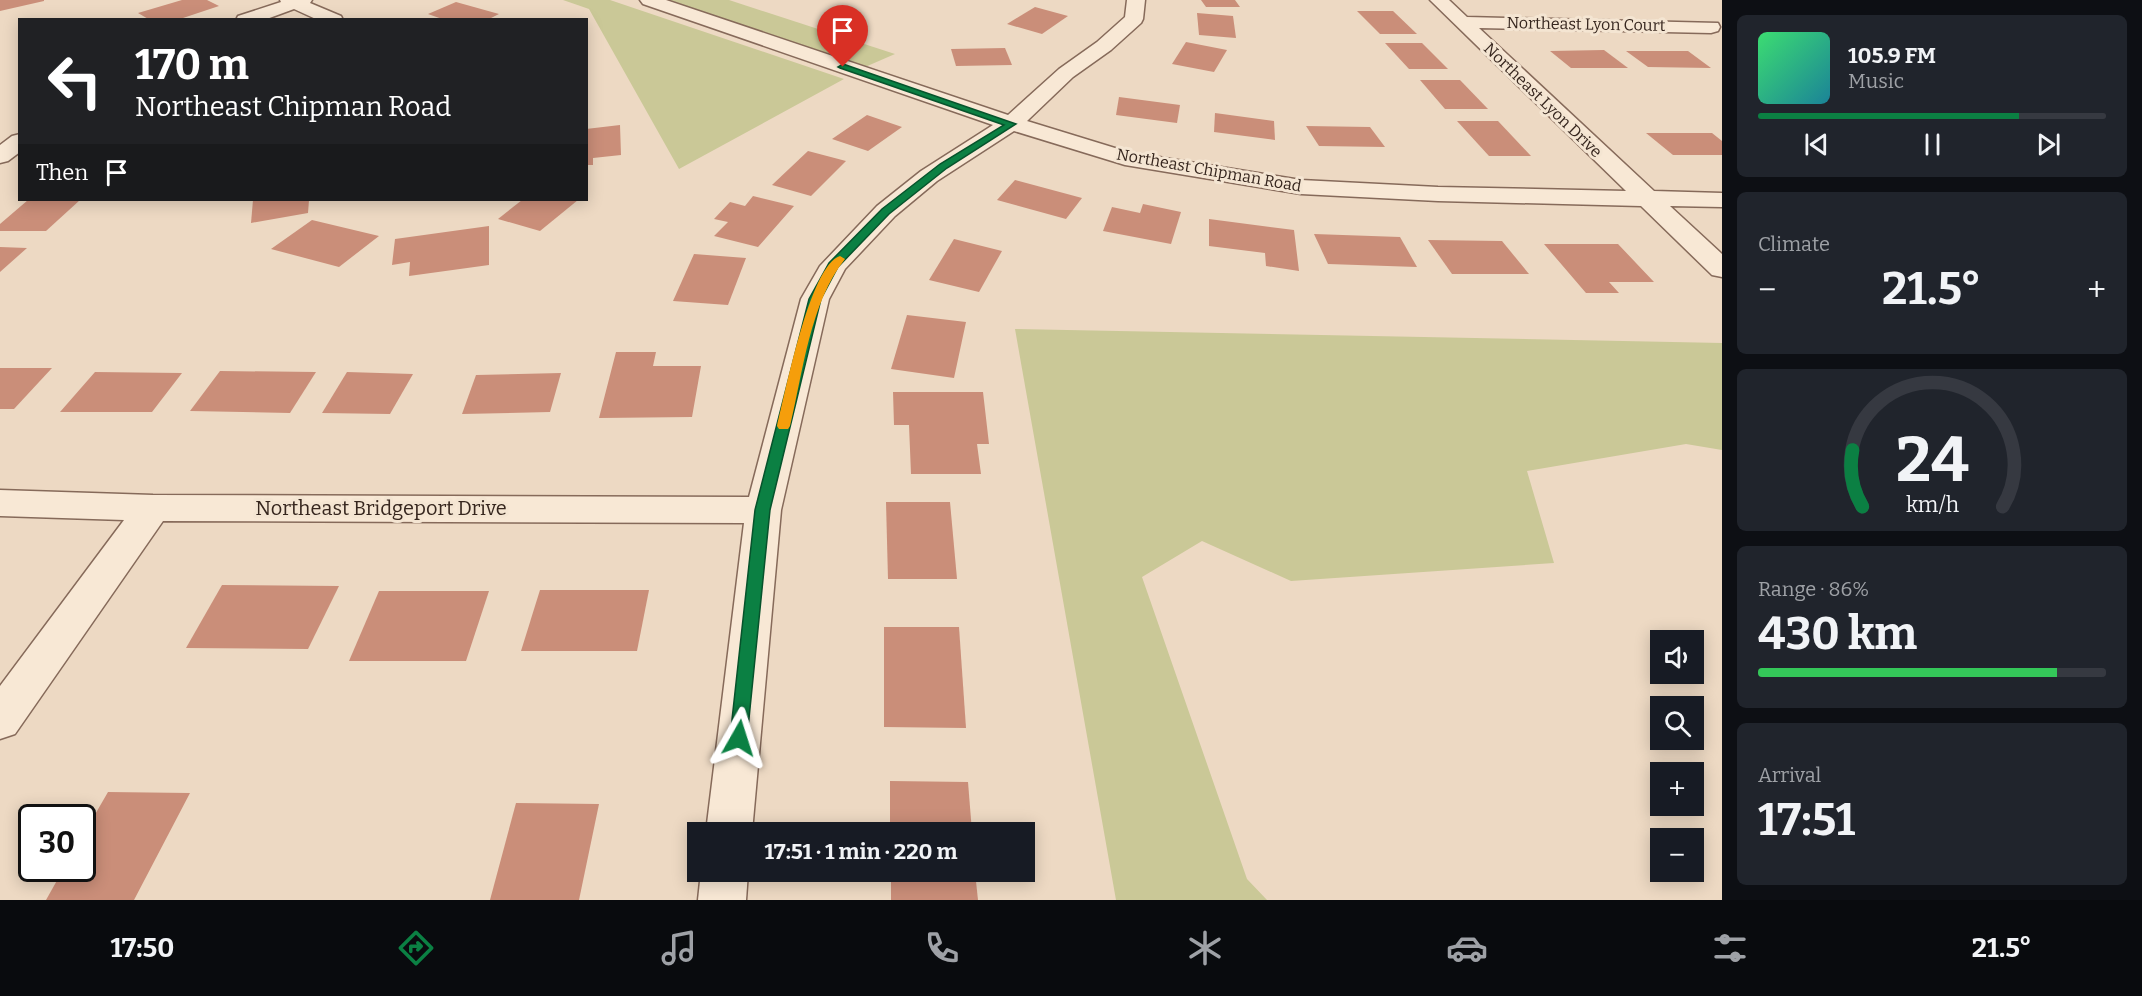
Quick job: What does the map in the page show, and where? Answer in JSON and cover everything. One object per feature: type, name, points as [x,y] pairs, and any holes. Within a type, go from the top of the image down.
[{"type":"street","name":"Northeast Chipman Road","points":[[649,0],[1011,124],[1125,158],[1301,187],[1438,194],[1722,200]]},
{"type":"street","points":[[730,822],[763,510],[815,299],[833,266],[886,211],[920,183],[1011,124],[1066,73],[1104,46],[1134,19],[1136,0]]},
{"type":"street","name":"Northeast Lyon Drive","points":[[1438,0],[1648,199]]},
{"type":"street","points":[[250,18],[295,1],[330,18]]},
{"type":"street","name":"Northeast Lyon Court","points":[[1461,22],[1711,27]]},
{"type":"street","points":[[0,156],[18,142]]},
{"type":"street","points":[[1648,199],[1722,269]]},
{"type":"street","name":"Northeast Bridgeport Drive","points":[[0,503],[153,508],[763,510]]},
{"type":"street","points":[[0,720],[153,508]]},
{"type":"street","points":[[722,900],[723,882]]},
{"type":"shaded area","points":[[563,0],[610,0],[844,79],[679,169],[589,9]]},
{"type":"shaded area","points":[[669,0],[729,0],[895,54],[865,67]]},
{"type":"shaded area","points":[[1015,329],[1722,343],[1722,450],[1686,444],[1527,471],[1554,563],[1291,581],[1202,541],[1142,577],[1247,879],[1267,900],[1116,900]]},
{"type":"building","points":[[0,0],[44,0],[44,1],[0,11]]},
{"type":"building","points":[[182,0],[207,0],[219,6],[183,18],[147,18],[138,13]]},
{"type":"building","points":[[1201,0],[1235,0],[1240,7],[1206,7]]},
{"type":"building","points":[[456,2],[499,14],[491,18],[439,18],[428,14]]},
{"type":"building","points":[[1035,7],[1068,16],[1042,34],[1007,24]]},
{"type":"building","points":[[1357,11],[1393,11],[1417,34],[1380,34]]},
{"type":"building","points":[[1197,13],[1233,16],[1236,38],[1199,35]]},
{"type":"building","points":[[1186,42],[1227,50],[1214,72],[1172,64]]},
{"type":"building","points":[[1385,43],[1422,43],[1448,69],[1409,69]]},
{"type":"building","points":[[1005,48],[1012,65],[956,66],[951,49]]},
{"type":"building","points":[[1604,50],[1628,68],[1571,68],[1550,51]]},
{"type":"building","points":[[1626,51],[1688,51],[1711,68],[1648,67]]},
{"type":"building","points":[[1420,80],[1460,80],[1488,109],[1445,109]]},
{"type":"building","points":[[1119,97],[1180,105],[1177,123],[1116,115]]},
{"type":"building","points":[[1215,113],[1274,121],[1275,140],[1214,132]]},
{"type":"building","points":[[867,115],[902,127],[868,151],[832,139]]},
{"type":"building","points":[[1457,121],[1498,121],[1531,156],[1489,156]]},
{"type":"building","points":[[620,125],[621,155],[593,158],[593,165],[588,165],[588,129]]},
{"type":"building","points":[[1306,126],[1370,127],[1385,147],[1319,146]]},
{"type":"building","points":[[1646,133],[1712,133],[1722,141],[1722,155],[1673,155]]},
{"type":"building","points":[[808,151],[846,161],[811,196],[772,185]]},
{"type":"building","points":[[1015,180],[1082,198],[1066,219],[997,200]]},
{"type":"building","points":[[753,196],[794,206],[758,247],[714,236],[728,222],[714,219],[730,202],[745,206]]},
{"type":"building","points":[[27,201],[79,201],[46,231],[0,231],[0,224]]},
{"type":"building","points":[[253,201],[309,201],[308,213],[251,223]]},
{"type":"building","points":[[521,201],[577,201],[540,231],[498,219]]},
{"type":"building","points":[[1143,204],[1181,212],[1171,244],[1103,231],[1112,207],[1140,213]]},
{"type":"building","points":[[1209,219],[1294,230],[1299,271],[1266,266],[1265,253],[1209,246]]},
{"type":"building","points":[[312,220],[379,236],[339,267],[271,249]]},
{"type":"building","points":[[489,226],[489,265],[409,276],[410,262],[392,265],[395,239]]},
{"type":"building","points":[[1314,234],[1400,237],[1417,267],[1328,264]]},
{"type":"building","points":[[954,239],[1002,251],[979,292],[929,280]]},
{"type":"building","points":[[1428,240],[1502,241],[1529,274],[1452,274]]},
{"type":"building","points":[[1544,244],[1618,244],[1654,282],[1609,282],[1619,293],[1586,293]]},
{"type":"building","points":[[0,247],[27,248],[0,272]]},
{"type":"building","points":[[694,254],[746,258],[728,305],[673,301]]},
{"type":"building","points":[[907,315],[966,322],[954,378],[891,369]]},
{"type":"building","points":[[616,352],[656,352],[653,366],[701,366],[692,417],[599,418]]},
{"type":"building","points":[[0,368],[52,368],[14,409],[0,409]]},
{"type":"building","points":[[220,371],[316,372],[290,413],[190,411]]},
{"type":"building","points":[[95,372],[182,373],[152,412],[60,412]]},
{"type":"building","points":[[347,372],[413,374],[390,414],[322,413]]},
{"type":"building","points":[[561,373],[550,412],[462,414],[476,375]]},
{"type":"building","points":[[893,392],[983,392],[989,444],[977,444],[981,474],[911,474],[909,425],[894,425]]},
{"type":"building","points":[[886,502],[950,502],[957,579],[888,579]]},
{"type":"building","points":[[222,585],[339,586],[308,649],[186,648]]},
{"type":"building","points":[[540,590],[649,590],[637,651],[521,651]]},
{"type":"building","points":[[379,591],[489,591],[466,661],[349,661]]},
{"type":"building","points":[[884,627],[959,627],[966,728],[884,727]]},
{"type":"building","points":[[890,781],[968,782],[971,822],[890,822]]},
{"type":"building","points":[[108,792],[190,793],[134,900],[46,900],[56,882],[96,882],[96,813]]},
{"type":"building","points":[[516,803],[599,804],[579,900],[490,900]]},
{"type":"building","points":[[891,882],[976,882],[978,900],[891,900]]},
{"type":"slow traffic","points":[[783,426],[815,299],[833,266],[840,259]]},
{"type":"route","points":[[739,738],[763,510],[815,299],[833,266],[886,211],[929,176],[1011,124],[843,67]]}]
